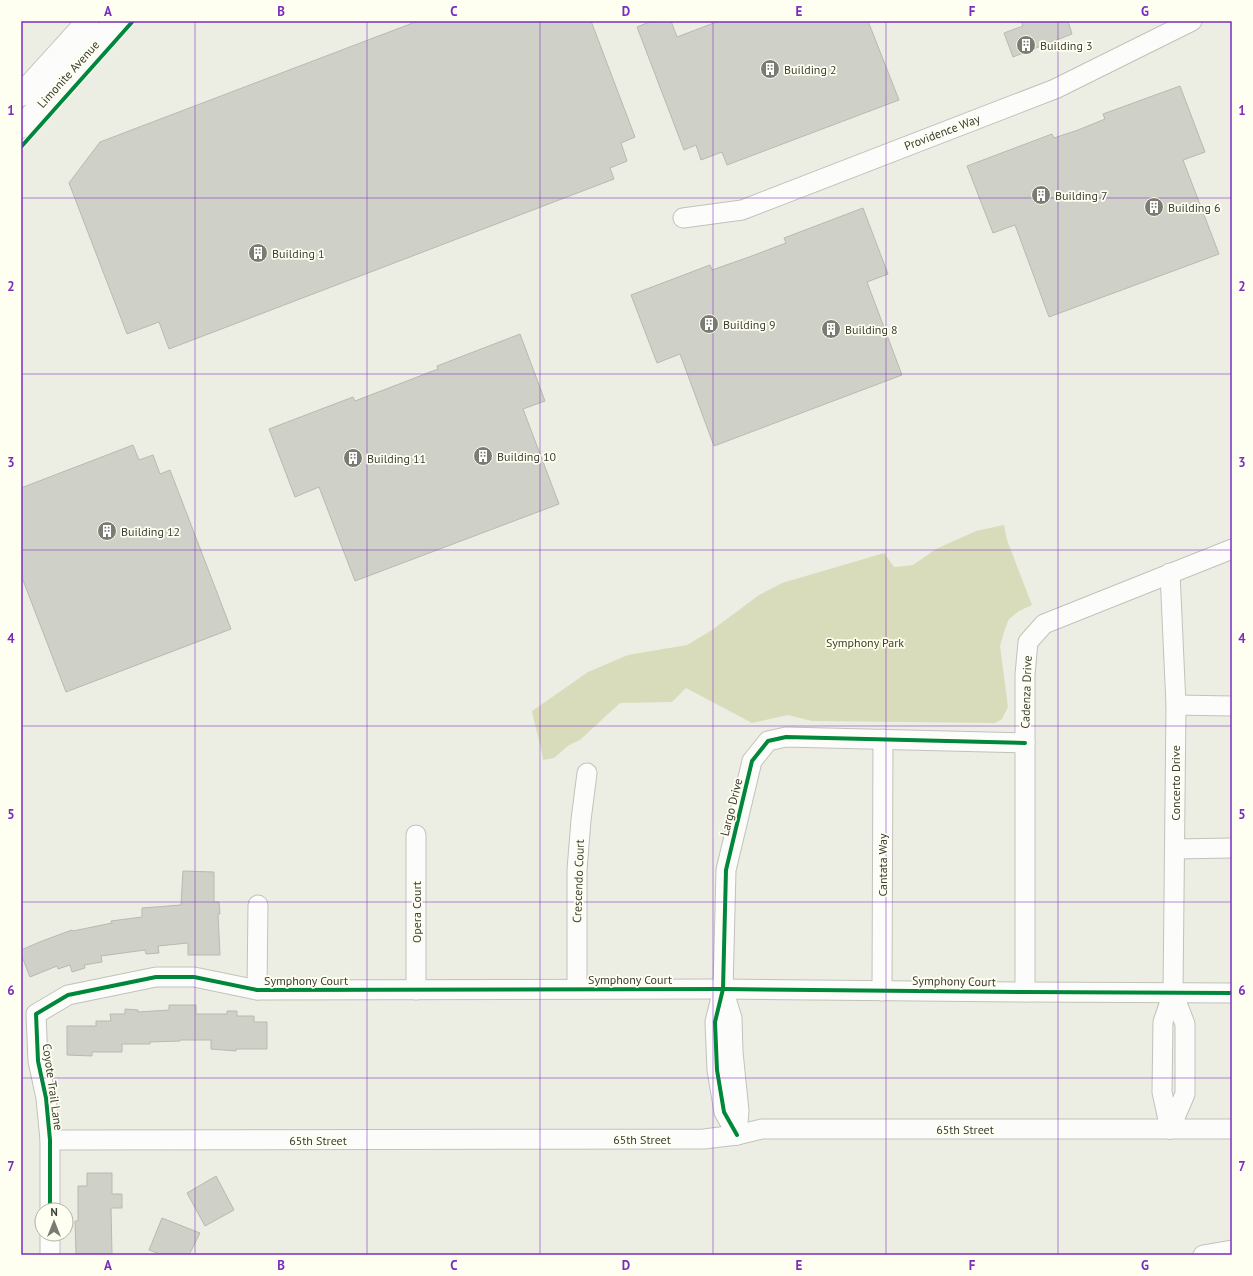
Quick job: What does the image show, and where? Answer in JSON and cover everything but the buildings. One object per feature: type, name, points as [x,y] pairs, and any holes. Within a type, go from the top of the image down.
[{"type":"main road","name":"Limonite Avenue","points":[[21,95],[88,21]]},
{"type":"main road","name":"Limonite Avenue","points":[[21,127],[116,21]]},
{"type":"street","name":"Providence Way","points":[[683,218],[742,210],[1055,89],[1192,21]]},
{"type":"street","name":"Cadenza Drive","points":[[1025,992],[1025,675],[1028,642],[1044,624],[1232,549]]},
{"type":"street","name":"Concerto Drive","points":[[1170,573],[1176,705],[1173,993],[1163,1022],[1162,1092],[1170,1129]]},
{"type":"street","points":[[1176,705],[1232,706]]},
{"type":"street","name":"Largo Drive","points":[[737,1135],[739,1111],[733,1052],[732,1018],[723,989],[726,870],[752,761],[768,741],[786,736],[1025,743]]},
{"type":"street","name":"Cantata Way","points":[[882,991],[883,739]]},
{"type":"street","name":"Crescendo Court","points":[[577,989],[577,870],[587,773]]},
{"type":"street","name":"Opera Court","points":[[416,835],[416,990]]},
{"type":"street","points":[[1175,849],[1232,848]]},
{"type":"street","points":[[257,990],[258,905]]},
{"type":"street","name":"Symphony Court","points":[[36,1014],[68,995],[156,977],[194,977],[257,990],[723,989],[1232,993]]},
{"type":"street","name":"Coyote Trail Lane","points":[[36,1014],[38,1061],[46,1098],[50,1140],[50,1202]]},
{"type":"street","name":"65th Street","points":[[50,1140],[704,1139],[737,1135],[762,1129],[1232,1130]]},
{"type":"street","points":[[50,1242],[50,1255]]},
{"type":"street","points":[[1203,1255],[1232,1250]]},
{"type":"green space","name":"Symphony Park","points":[[1004,525],[1007,540],[1032,605],[1019,611],[1009,619],[1004,632],[1000,646],[1008,707],[1002,719],[995,723],[812,721],[788,715],[752,723],[686,688],[672,702],[620,703],[580,740],[569,745],[554,758],[543,760],[532,711],[588,672],[628,655],[687,645],[712,630],[759,595],[782,583],[884,553],[894,567],[913,565],[936,549],[976,531]]},
{"type":"cycle path","points":[[21,147],[133,21]]},
{"type":"cycle path","points":[[737,1135],[724,1112],[717,1070],[715,1022],[723,989],[726,870],[752,761],[768,741],[786,737],[1025,743]]},
{"type":"cycle path","points":[[50,1202],[50,1140],[46,1098],[38,1061],[36,1014],[68,995],[156,977],[194,977],[257,990],[723,989],[1232,993]]},
{"type":"place","name":"Building 3","points":[[1026,45]]},
{"type":"place","name":"Building 2","points":[[770,69]]},
{"type":"place","name":"Building 7","points":[[1041,195]]},
{"type":"place","name":"Building 6","points":[[1154,207]]},
{"type":"place","name":"Building 1","points":[[258,253]]},
{"type":"place","name":"Building 9","points":[[709,324]]},
{"type":"place","name":"Building 8","points":[[831,329]]},
{"type":"place","name":"Building 10","points":[[483,456]]},
{"type":"place","name":"Building 11","points":[[353,458]]},
{"type":"place","name":"Building 12","points":[[107,531]]}]
